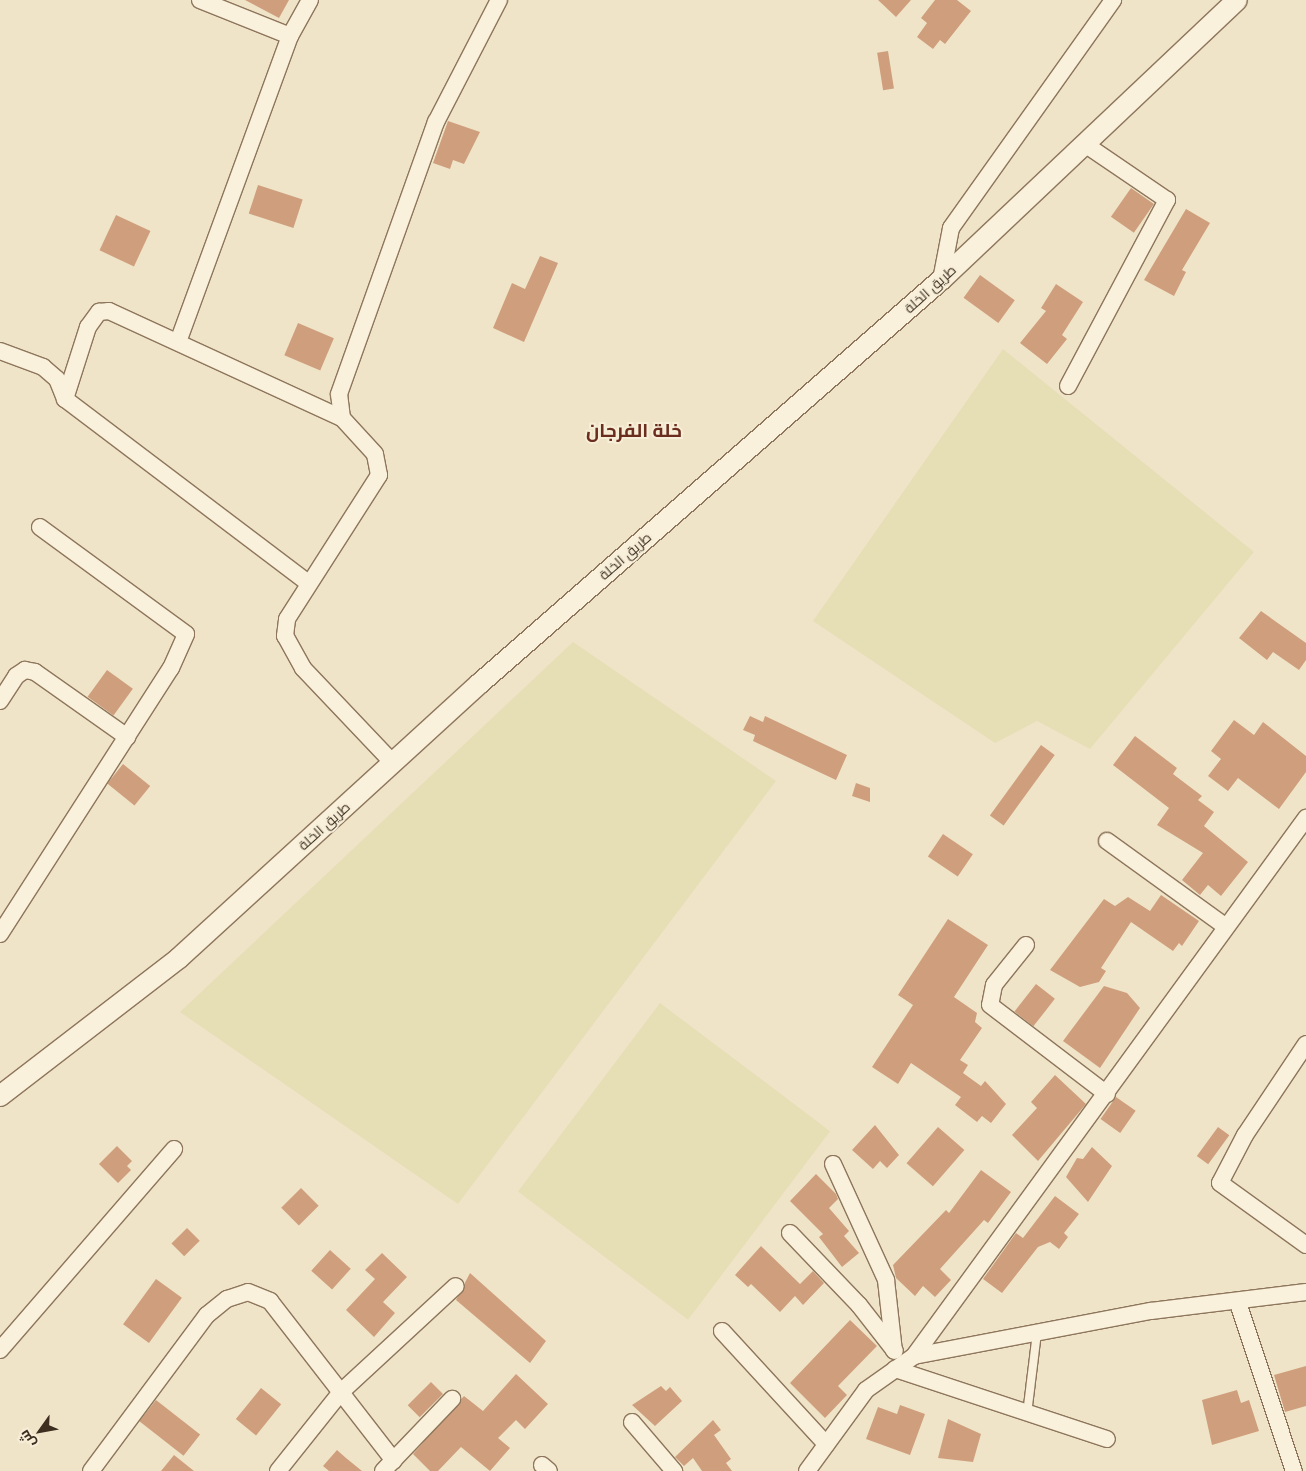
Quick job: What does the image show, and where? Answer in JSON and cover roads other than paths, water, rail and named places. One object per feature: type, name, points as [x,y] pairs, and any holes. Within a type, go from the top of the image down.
[{"type":"street","points":[[200,0],[290,36]]},
{"type":"street","points":[[178,342],[290,36],[310,0]]},
{"type":"street","points":[[342,418],[339,394],[436,122],[499,0]]},
{"type":"street","points":[[941,280],[951,228],[1113,0]]},
{"type":"street","name":"طريق الخلة","points":[[0,1096],[179,958],[393,763],[941,280],[1086,145],[1237,0]]},
{"type":"street","points":[[1068,386],[1167,200],[1086,145]]},
{"type":"street","points":[[66,399],[88,327],[99,312],[109,311],[342,418],[375,454],[379,475],[307,582],[287,619],[285,636],[316,683],[393,763]]},
{"type":"street","points":[[0,351],[43,367],[57,379],[66,399],[307,582]]},
{"type":"street","points":[[2,928],[171,668],[186,634],[40,527]]},
{"type":"street","points":[[0,701],[16,676],[25,670],[35,672],[127,737]]},
{"type":"street","points":[[807,1471],[866,1390],[902,1359],[1107,1094],[1225,926],[1306,818]]},
{"type":"street","points":[[1107,840],[1225,926]]},
{"type":"street","points":[[1026,945],[994,985],[988,998],[990,1005],[1107,1094]]},
{"type":"street","points":[[1306,1044],[1245,1135],[1220,1183],[1306,1245]]},
{"type":"street","points":[[0,1350],[174,1149]]},
{"type":"street","points":[[833,1164],[886,1280],[902,1359]]},
{"type":"street","points":[[790,1233],[859,1305],[902,1359],[1027,1414],[1107,1439]]},
{"type":"street","points":[[278,1471],[341,1392],[456,1286]]},
{"type":"street","points":[[902,1359],[1038,1331],[1151,1311],[1238,1302],[1306,1292]]},
{"type":"street","points":[[91,1471],[207,1315],[241,1294],[270,1301],[341,1392],[388,1466],[452,1399]]},
{"type":"street","points":[[1238,1302],[1294,1471]]},
{"type":"street","points":[[722,1331],[826,1444]]},
{"type":"street","points":[[632,1422],[674,1471]]},
{"type":"lane","points":[[1027,1414],[1038,1331]]},
{"type":"district","name":"خلة الفرجان","points":[[634,430]]}]
